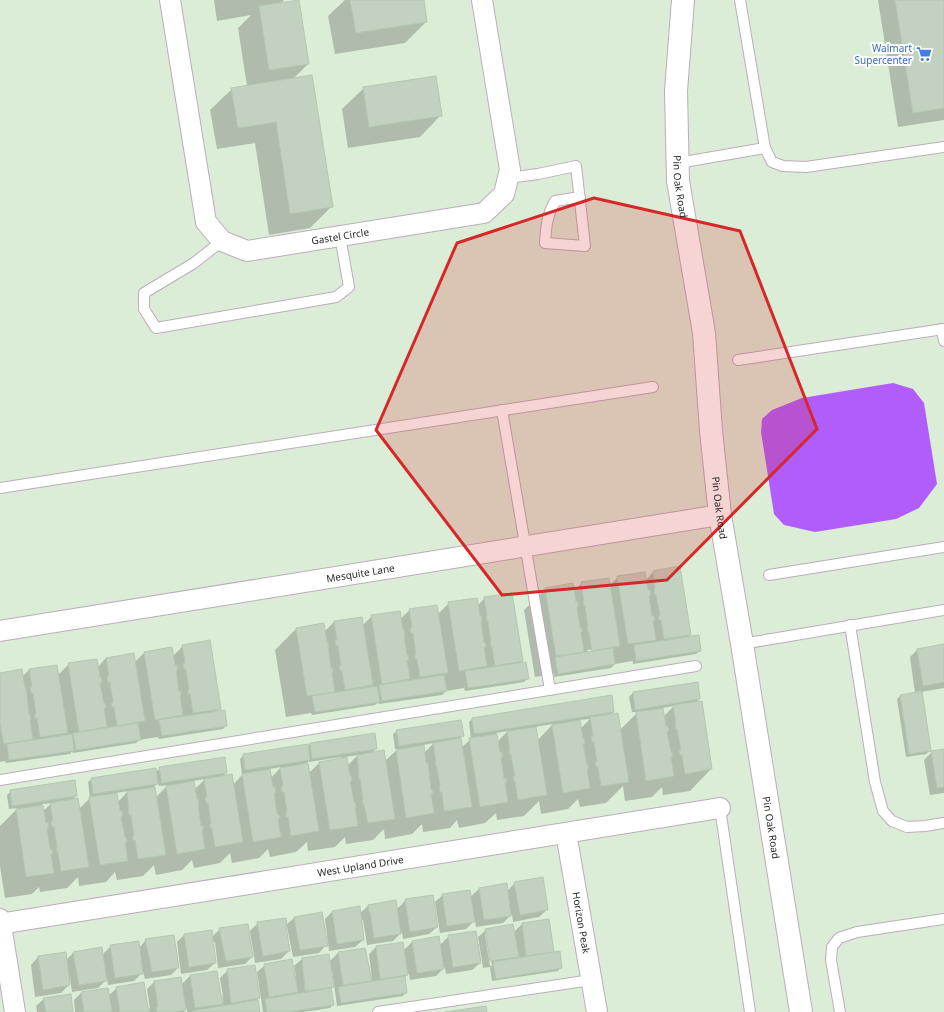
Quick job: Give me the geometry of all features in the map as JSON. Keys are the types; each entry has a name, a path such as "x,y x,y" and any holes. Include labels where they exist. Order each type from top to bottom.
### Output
{"street":[{"name":"Gastel Circle","path":"170,0 206,222 222,241 247,251 484,212 504,194 510,170 482,0"},
{"name":"Pin Oak Road","path":"683,0 676,91 678,181 704,333 711,431 720,516 801,1012"},
{"name":"Mesquite Lane","path":"0,631 720,516"},
{"name":"West Upland Drive","path":"0,922 720,808"},
{"name":"Horizon Peak","path":"566,833 597,1012"},
{"path":"0,922 15,1012"}],"lane":[{"path":"740,0 765,148 772,162 783,166 806,167 944,147"},
{"path":"678,163 765,148"},
{"path":"508,178 538,174 576,166 580,197 585,246 545,243 549,211 555,201 580,197"},
{"path":"222,241 194,263 144,293 144,309 156,328 336,297 350,287 340,236"},
{"path":"738,360 943,329 944,341"},
{"path":"0,488 652,387"},
{"path":"502,410 550,690"},
{"path":"769,575 944,547"},
{"path":"742,644 944,610"},
{"path":"850,625 875,782 884,811 892,821 907,827 944,823"},
{"path":"0,780 696,666"},
{"path":"720,808 750,1012"},
{"path":"840,1012 831,960 832,947 839,938 858,932 944,919"},
{"path":"378,1012 591,980"}],"highlighted area":[{"path":"594,198 740,231 817,429 667,580 502,595 376,430 457,243"}],"shaded area":[{"path":"893,383 913,389 924,403 937,484 919,508 896,519 815,532 784,525 774,514 761,432 762,419 772,410 802,398"}],"building":[{"path":"299,0 309,64 269,70 259,6"},
{"path":"350,0 424,0 427,22 356,33"},
{"name":"Walmart Supercenter","path":"895,0 944,0 944,108 913,113"},
{"path":"312,75 333,207 290,214 276,122 238,128 231,88"},
{"path":"436,76 442,116 369,127 363,87"},
{"path":"680,566 691,635 664,639 661,620 659,620 658,616 660,615 654,589 653,571"},
{"path":"645,572 648,590 650,590 651,595 649,596 652,616 654,616 655,621 653,621 656,640 628,644 617,576"},
{"path":"609,578 620,646 592,651 581,582"},
{"path":"573,583 576,602 578,601 577,607 580,628 582,628 581,632 584,652 556,656 545,588"},
{"path":"512,593 523,661 495,666 484,597"},
{"path":"477,598 482,622 484,643 485,642 486,647 484,647 487,666 459,671 448,602"},
{"path":"437,605 448,673 420,677 417,659 415,659 416,654 413,633 411,633 410,628 412,627 409,609"},
{"path":"400,611 409,660 407,660 410,679 382,684 371,615"},
{"path":"362,617 373,685 345,690 342,671 340,671 339,666 341,666 338,645 336,646 335,640 337,640 334,621"},
{"path":"324,623 329,647 331,668 333,668 332,673 335,692 307,696 296,628"},
{"path":"699,635 701,651 636,661 634,645"},
{"path":"210,640 221,709 193,713 190,694 188,695 189,689 186,669 184,669 183,663 185,663 182,645"},
{"path":"944,644 944,682 923,686 917,649"},
{"path":"172,647 175,665 177,665 176,671 179,692 181,691 180,696 183,715 155,720 144,652"},
{"path":"613,648 615,664 558,674 555,657"},
{"path":"134,653 145,721 117,726 114,707 112,707 111,703 113,702 110,682 108,682 107,676 109,676 106,658"},
{"path":"97,659 102,682 100,683 106,708 104,708 107,727 79,732 68,663"},
{"path":"526,662 529,679 468,688 465,671"},
{"path":"57,665 68,733 40,737 37,718 35,719 36,713 33,693 31,693 30,687 32,687 29,669"},
{"path":"22,669 33,739 4,744 0,724 0,673"},
{"path":"444,675 447,691 382,701 379,685"},
{"path":"698,682 700,699 635,710 633,692"},
{"path":"377,686 380,702 315,712 312,696"},
{"path":"922,691 931,751 909,754 900,695"},
{"path":"612,695 614,712 474,734 472,718"},
{"path":"702,701 712,769 685,774 682,755 680,755 679,750 681,750 677,729 676,730 673,705"},
{"path":"663,708 666,726 668,726 669,731 667,732 673,757 671,757 674,776 646,781 636,712"},
{"path":"225,710 227,726 162,736 159,720"},
{"path":"618,713 629,782 601,786 598,767 596,767 595,762 597,762 594,742 592,742 591,736 593,736 590,717"},
{"path":"461,720 464,736 399,746 396,730"},
{"path":"580,720 585,744 583,744 589,769 587,769 590,788 563,793 552,725"},
{"path":"138,723 141,740 76,750 73,733"},
{"path":"536,727 547,795 518,800 507,731"},
{"path":"375,733 377,749 312,759 310,743"},
{"path":"72,734 74,751 9,760 7,744"},
{"path":"497,734 500,752 502,752 501,758 504,779 506,778 507,783 505,783 508,802 480,807 469,738"},
{"path":"461,738 472,807 444,811 442,792 440,792 439,788 433,743"},
{"path":"308,744 310,760 245,770 243,754"},
{"path":"424,745 426,763 428,763 431,790 432,789 433,794 431,794 434,813 406,818 396,750"},
{"path":"944,749 944,787 937,788 931,751"},
{"path":"384,750 395,819 368,823 362,800 357,755"},
{"path":"225,757 227,773 162,783 159,767"},
{"path":"347,757 358,826 330,830 319,762"},
{"path":"308,763 319,831 291,836 288,817 286,817 287,812 284,792 282,792 281,786 283,786 280,768"},
{"path":"156,768 158,784 93,794 91,778"},
{"path":"270,769 273,787 275,787 276,793 274,793 277,814 279,814 280,818 278,818 281,837 253,842 242,774"},
{"path":"232,774 243,842 215,847 212,828 210,828 211,823 208,803 206,803 205,797 207,797 204,779"},
{"path":"75,780 77,796 12,806 10,790"},
{"path":"194,781 199,805 201,826 203,825 202,830 205,849 177,854 166,786"},
{"path":"155,787 166,855 138,859 135,840 133,841 134,836 131,815 129,815 127,791"},
{"path":"117,793 120,811 122,811 123,816 121,817 127,842 125,842 128,861 100,865 89,797"},
{"path":"78,798 89,867 61,871 56,848 54,827 52,827 51,821 53,821 50,803"},
{"path":"43,805 46,823 48,822 49,828 47,828 50,849 52,849 53,854 51,854 54,873 26,877 16,809"},
{"path":"543,877 548,910 520,915 514,882"},
{"path":"507,883 511,916 484,920 479,888"},
{"path":"470,890 475,922 447,926 442,894"},
{"path":"433,895 438,927 410,932 405,899"},
{"path":"396,900 401,934 374,938 368,905"},
{"path":"360,906 364,940 337,944 332,911"},
{"path":"322,912 328,946 300,950 294,917"},
{"path":"286,918 290,951 263,956 257,922"},
{"path":"549,919 554,952 526,956 522,923"},
{"path":"248,924 253,957 226,961 219,928"},
{"path":"513,924 519,957 490,961 485,929"},
{"path":"212,930 216,963 189,967 184,934"},
{"path":"476,931 481,963 453,967 448,935"},
{"path":"174,935 179,968 152,972 145,939"},
{"path":"439,936 444,969 417,973 412,941"},
{"path":"139,941 143,974 115,978 110,945"},
{"path":"403,942 408,975 380,979 376,946"},
{"path":"102,947 107,981 79,985 73,952"},
{"path":"365,948 372,981 343,985 338,952"},
{"path":"560,951 562,968 496,979 493,962"},
{"path":"66,952 70,985 43,990 38,956"},
{"path":"329,954 334,987 305,991 302,958"},
{"path":"292,959 298,992 269,997 264,964"},
{"path":"255,965 260,998 231,1003 227,969"},
{"path":"217,971 221,996 223,996 223,1004 195,1008 190,975"},
{"path":"405,976 407,993 341,1003 338,987"},
{"path":"181,977 186,1010 157,1012 156,1007 158,1007 154,981"},
{"path":"144,982 150,1012 120,1012 116,987"},
{"path":"108,988 112,1012 84,1012 81,992"},
{"path":"331,988 334,1005 287,1012 267,1012 265,999"},
{"path":"71,994 73,1012 46,1012 43,998"},
{"path":"258,1000 260,1012 191,1011"},
{"path":"486,1006 487,1012 445,1012"}],"place":[{"name":"Walmart Supercenter","path":"924,54"}]}
